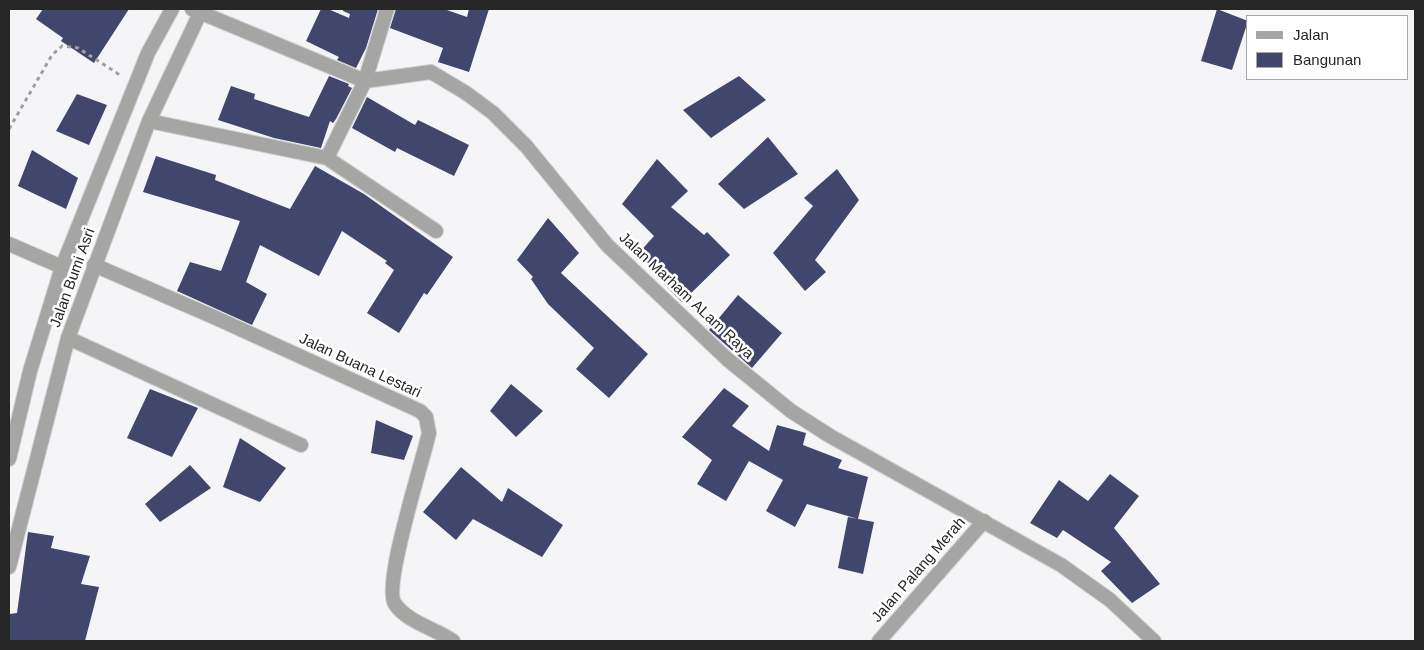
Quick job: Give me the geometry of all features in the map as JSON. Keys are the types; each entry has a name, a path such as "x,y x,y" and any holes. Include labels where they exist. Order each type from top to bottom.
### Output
{"street":[{"name":"Jalan Bumi Asri","path":"9,459 30,371 62,267 148,53 172,9"},
{"path":"327,158 364,81 387,9"},
{"name":"Jalan Bumi Asri","path":"9,567 68,338 149,121 198,10"},
{"path":"198,10 364,81"},
{"name":"Jalan Marham ALam Raya","path":"364,81 431,72 466,93 493,113 526,146 607,245 727,359 791,412 830,436 1062,564 1110,600 1154,641"},
{"path":"149,121 327,158 436,231"},
{"path":"9,244 62,267"},
{"name":"Jalan Buana Lestari","path":"94,265 348,378 420,411 426,417 429,433 402,535 392,582 392,596 395,604 402,611 453,641"},
{"path":"68,338 301,444"},
{"name":"Jalan Palang Merah","path":"879,641 984,521"}],"path":[{"path":"9,129 52,55 62,46 78,48 135,84"}],"building":[{"path":"43,9 129,9 94,63 61,41 63,38 36,19"},
{"path":"321,9 328,9 349,18 350,14 343,11 343,9 378,9 366,48 356,68 337,60 339,57 306,41"},
{"path":"396,9 444,9 467,17 469,9 489,9 469,72 438,62 443,48 390,28"},
{"path":"1217,9 1246,20 1246,27 1232,70 1201,61"},
{"path":"329,76 349,84 348,86 352,88 336,119 333,123 330,121 321,148 274,138 218,120 231,86 255,94 254,99 309,117"},
{"path":"739,76 766,100 711,138 683,110"},
{"path":"77,94 107,105 89,145 56,131"},
{"path":"367,97 415,125 418,120 469,145 454,176 397,148 395,152 352,128"},
{"path":"768,137 798,174 744,209 718,184"},
{"path":"32,150 78,178 66,209 18,186"},
{"path":"156,156 216,175 215,180 290,209 315,166 364,194 453,257 427,295 424,293 399,333 367,313 394,270 385,263 387,261 342,231 319,276 260,245 246,282 267,294 252,325 177,291 190,262 221,271 240,221 143,192"},
{"path":"657,159 688,191 671,207 704,235 707,232 730,255 682,302 664,284 667,280 638,254 654,236 622,204"},
{"path":"837,169 859,200 815,260 826,272 805,291 773,253 813,206 804,198"},
{"path":"548,218 579,253 561,273 648,354 609,398 576,369 594,348 548,304 531,279 533,277 517,260"},
{"path":"738,295 782,333 752,368 709,330"},
{"path":"511,384 543,411 516,437 490,411"},
{"path":"724,388 749,406 732,426 769,451 777,425 806,433 803,445 842,460 838,468 868,477 858,519 807,504 795,527 766,511 783,480 749,461 726,501 697,484 712,460 682,437"},
{"path":"150,389 198,408 172,457 127,438"},
{"path":"376,420 413,436 404,460 371,453"},
{"path":"240,438 286,468 260,502 223,487"},
{"path":"190,465 211,488 160,522 145,504"},
{"path":"461,467 502,502 508,488 563,525 542,557 473,519 456,540 423,512"},
{"path":"1110,474 1139,496 1114,528 1160,584 1132,603 1101,571 1111,562 1063,530 1057,538 1030,523 1059,480 1088,501"},
{"path":"848,517 874,522 863,574 838,568"},
{"path":"28,532 54,536 51,548 90,556 81,584 99,587 85,641 9,641 9,614 17,613"}]}
